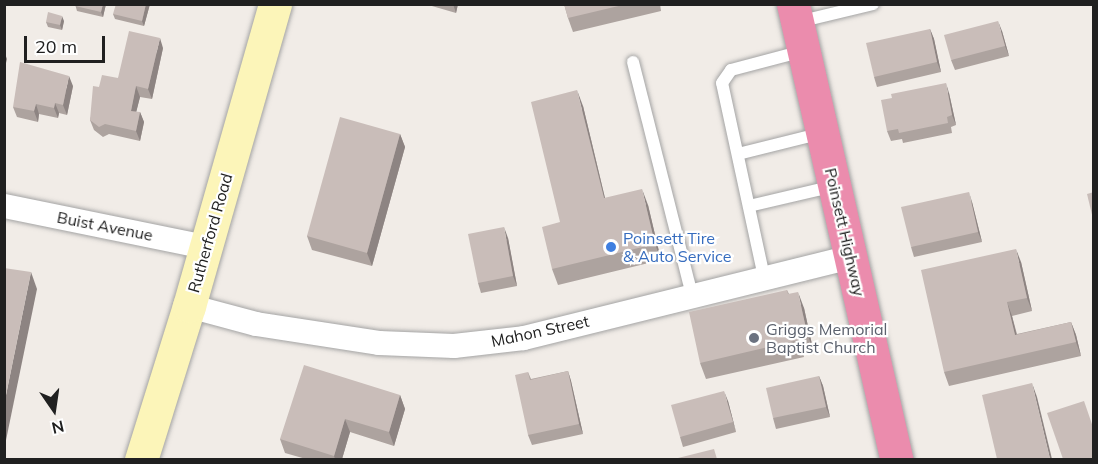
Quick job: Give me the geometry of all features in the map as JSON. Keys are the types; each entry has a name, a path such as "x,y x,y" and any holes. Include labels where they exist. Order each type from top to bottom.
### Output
{"highway":[{"name":"Poinsett Highway","path":"798,26 897,459"}],"street":[{"name":"Rutherford Road","path":"141,459 189,306 275,4"},
{"name":"Buist Avenue","path":"4,206 206,247"},
{"name":"Mahon Street","path":"189,306 256,324 379,344 454,346 524,338 692,294 851,257"}],"lane":[{"path":"764,277 722,83 724,75 798,26 873,4"},
{"path":"633,62 692,294"},
{"path":"738,154 823,133"},
{"path":"749,206 835,186"}],"building":[{"path":"75,4 103,4 101,12 75,6"},
{"path":"116,4 146,4 142,21 113,14"},
{"path":"564,4 627,4 568,18"},
{"path":"48,12 62,16 60,25 46,22"},
{"path":"998,21 1005,46 951,60 944,35"},
{"path":"930,29 937,62 874,77 866,43"},
{"path":"129,31 160,38 148,89 136,86 131,111 140,112 136,131 105,124 99,127 90,120 93,86 99,87 102,75 118,78"},
{"path":"20,62 69,76 63,105 55,103 54,108 36,104 34,111 13,107"},
{"path":"946,83 952,115 947,117 948,123 899,133 898,129 887,131 881,100 892,98 891,94"},
{"path":"577,90 604,198 642,189 655,244 552,269 542,227 560,222 531,102"},
{"path":"340,117 400,134 367,253 307,236"},
{"path":"969,192 978,232 911,247 901,207"},
{"path":"1094,192 1094,223 1087,194"},
{"path":"504,227 513,276 478,283 468,234"},
{"path":"1016,249 1027,298 1007,302 1015,335 1071,322 1076,342 944,372 921,270"},
{"path":"4,268 31,272 4,405"},
{"name":"Griggs Memorial Baptist Church","path":"787,290 788,294 798,292 807,333 797,335 798,340 700,363 689,312"},
{"path":"304,365 400,395 389,432 345,419 334,456 280,439"},
{"path":"568,371 579,424 528,435 515,375 528,372 530,380"},
{"path":"819,376 826,407 773,418 766,388"},
{"path":"1032,383 1050,459 997,459 982,395"},
{"path":"724,391 733,422 680,437 671,405"},
{"path":"1084,401 1094,430 1094,459 1063,459 1047,413"},
{"path":"714,449 717,459 678,458"}],"place":[{"name":"Poinsett Tire & Auto Service","path":"611,247"},
{"name":"Griggs Memorial Baptist Church","path":"754,338"}]}
